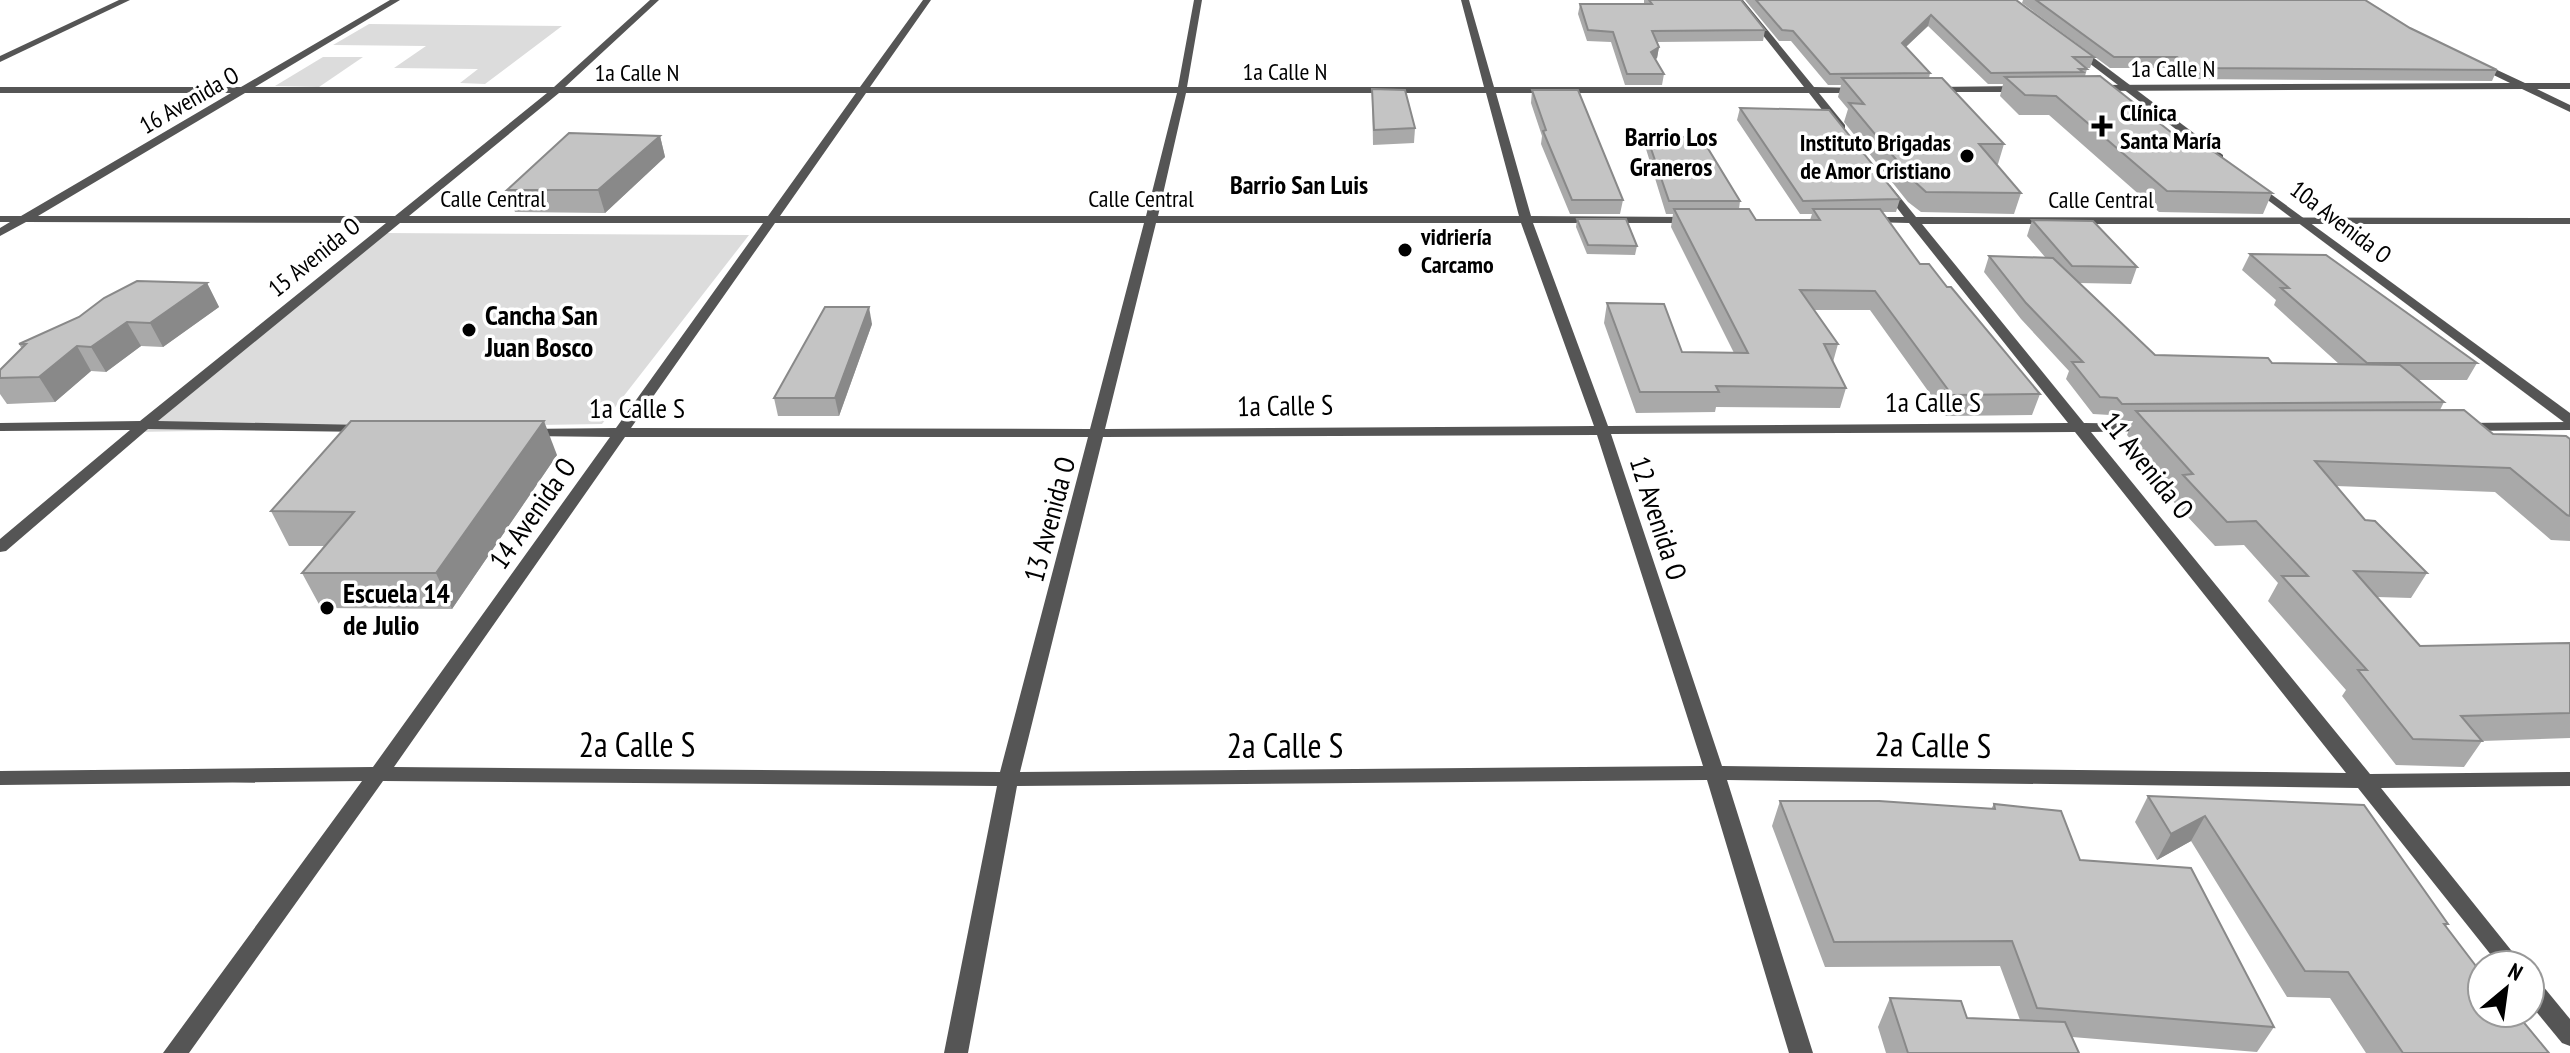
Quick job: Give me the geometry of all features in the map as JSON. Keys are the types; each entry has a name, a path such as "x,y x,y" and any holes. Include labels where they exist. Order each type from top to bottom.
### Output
{"street":[{"path":"0,59 126,0"},
{"name":"16 Avenida O","path":"0,233 396,0"},
{"name":"15 Avenida O","path":"0,547 393,220 554,92 655,0"},
{"name":"14 Avenida O","path":"175,1053 378,774 927,0"},
{"name":"13 Avenida O","path":"956,1053 1008,779 1151,220 1182,91 1198,0"},
{"name":"12 Avenida O","path":"1465,0 1526,220 1602,428 1715,773 1801,1053"},
{"path":"1739,0 1849,138"},
{"path":"2069,44 2227,163"},
{"path":"2466,57 2570,109"},
{"name":"1a Calle N","path":"2135,91 2570,86"},
{"name":"1a Calle N","path":"2082,88 2570,94"},
{"path":"1924,90 2034,89"},
{"name":"1a Calle N","path":"0,90 1876,90"},
{"name":"10a Avenida O","path":"2239,172 2570,420"},
{"name":"11 Avenida O","path":"1876,173 2499,949"},
{"name":"Calle Central","path":"0,219 1696,220"},
{"name":"Calle Central","path":"1850,220 2570,221"},
{"path":"0,427 144,425 382,429"},
{"path":"2443,427 2570,426"},
{"name":"1a Calle S","path":"509,432 1098,433 2174,427"},
{"name":"2a Calle S","path":"0,778 378,774 1008,779 1715,773 2363,781 2570,779"},
{"path":"2546,1007 2570,1036"}],"shaded area":[{"path":"369,24 562,26 485,84 460,83 478,69 394,68 426,46 333,45"},
{"path":"323,57 363,57 319,87 275,86"},
{"name":"Cancha San Juan Bosco","path":"382,233 749,235 602,424 134,432"}],"building":[{"path":"1649,0 1741,0 1765,30 1652,31 1659,47 1651,52 1664,74 1627,74 1613,32 1588,30 1580,4 1652,4"},
{"path":"1756,0 2016,0 2094,57 2073,57 2087,69 2079,69 2083,72 1991,73 1931,15 1902,43 1930,73 1830,74 1793,31 1782,30"},
{"path":"2036,0 2365,0 2410,28 2497,70 2194,68 2177,57 2114,57"},
{"path":"2100,76 2172,133 2186,132 2272,193 2167,191 2056,96 2025,95 2005,77"},
{"path":"1842,78 1942,78 2004,144 1979,144 2021,193 1926,192 1849,103 1864,104"},
{"path":"1372,89 1405,90 1415,128 1374,130"},
{"path":"1532,90 1578,90 1623,200 1572,200 1543,131 1546,130"},
{"path":"1740,108 1829,110 1900,199 1803,201"},
{"path":"569,133 660,136 598,190 507,190"},
{"path":"1647,137 1701,137 1740,201 1669,201"},
{"path":"1674,209 1749,209 1756,220 1820,220 1813,209 1880,209 1920,264 1929,264 1947,287 1951,287 2040,394 1952,395 1875,291 1800,290 1838,344 1824,344 1846,388 1716,386 1719,392 1640,392 1607,303 1664,304 1682,352 1748,353"},
{"path":"1577,219 1626,219 1637,246 1588,245"},
{"path":"2032,220 2093,221 2137,267 2072,266"},
{"path":"2250,254 2326,255 2477,363 2367,363 2281,288 2289,288"},
{"path":"1989,256 2053,258 2155,355 2268,358 2272,363 2400,365 2444,402 2122,404 2117,398 2100,397 2072,362 2083,362 2026,303"},
{"path":"137,281 207,283 150,323 127,322 91,347 77,346 39,377 0,378 0,370 26,344 19,344 79,317 104,298"},
{"path":"825,307 869,307 835,398 774,398"},
{"path":"2464,410 2493,434 2566,436 2570,439 2570,516 2510,468 2315,461 2365,520 2375,521 2427,573 2354,571 2420,646 2570,643 2570,713 2461,716 2482,741 2413,739 2358,670 2367,670 2282,576 2308,576 2256,521 2227,522 2183,475 2193,474 2136,411"},
{"path":"351,421 544,421 436,573 302,573 354,512 271,511"},
{"path":"2148,796 2364,805 2466,953 2466,1029 2529,1029 2549,1053 2403,1053 2348,972 2305,971 2205,816 2171,834"},
{"path":"1780,801 1879,801 1995,809 1994,804 2061,811 2080,860 2191,868 2274,1027 2037,1008 2012,941 1834,942"},
{"path":"1890,998 1961,1001 1967,1018 2065,1022 2079,1053 1908,1053"}],"place":[{"name":"Clínica Santa María","path":"2102,126"},
{"name":"Instituto Brigadas de Amor Cristiano","path":"1967,156"},
{"name":"vidriería Carcamo","path":"1405,250"},
{"name":"Cancha San Juan Bosco","path":"469,330"},
{"name":"Escuela 14 de Julio","path":"327,608"}],"district":[{"name":"Barrio Los Graneros","path":"1671,151"},
{"name":"Barrio San Luis","path":"1299,184"}]}
